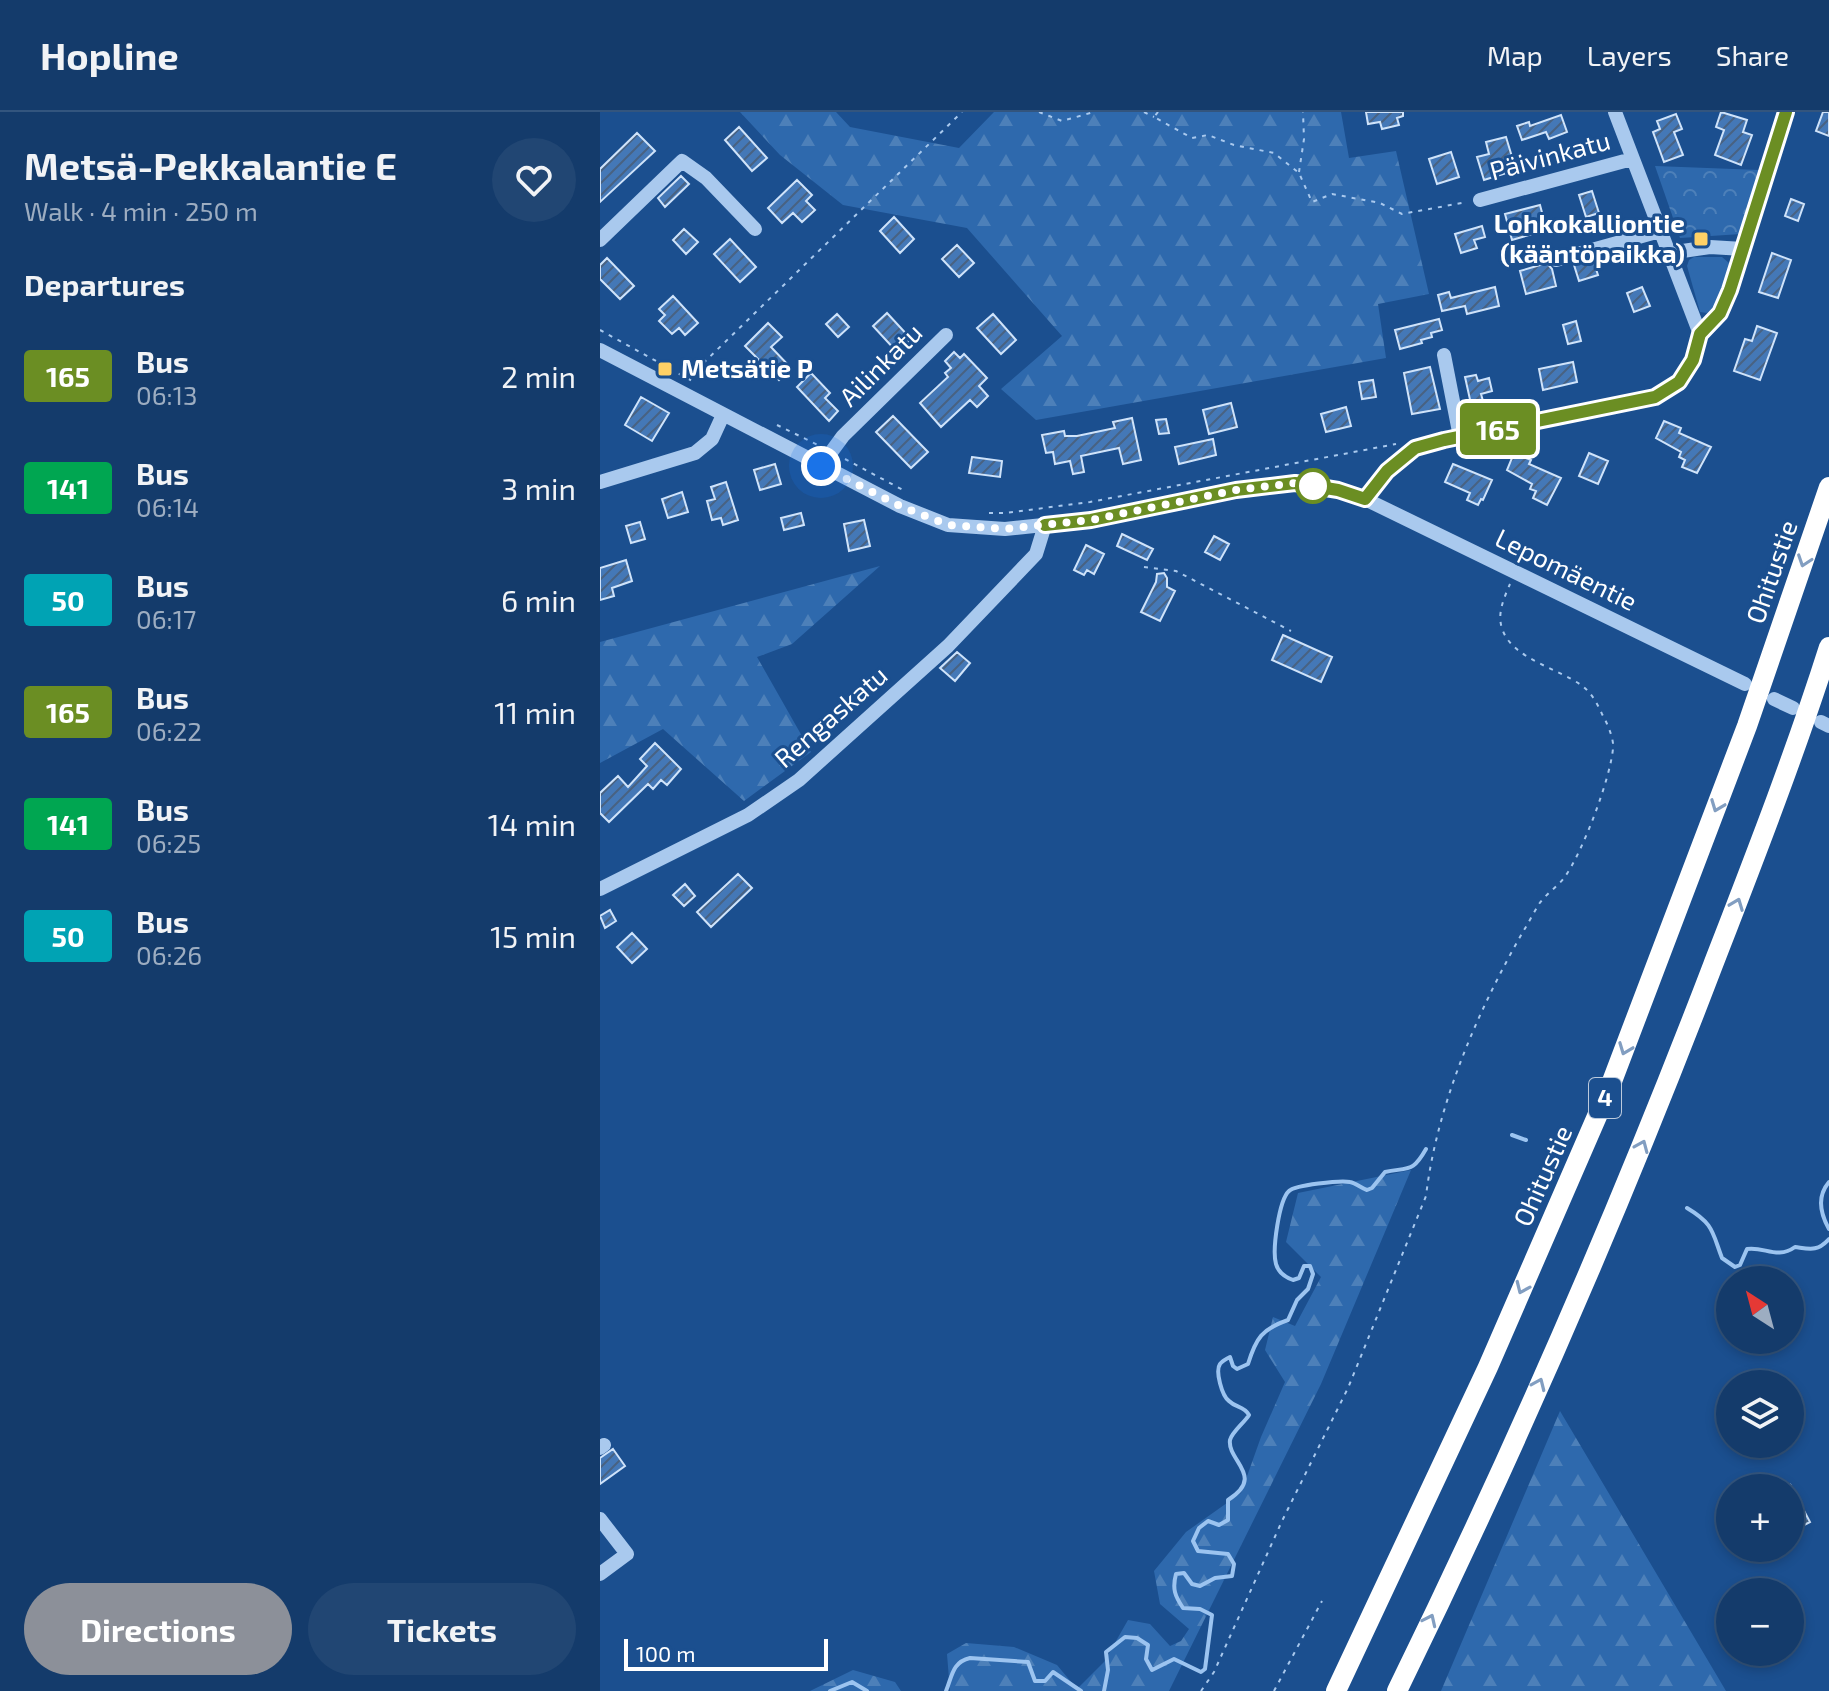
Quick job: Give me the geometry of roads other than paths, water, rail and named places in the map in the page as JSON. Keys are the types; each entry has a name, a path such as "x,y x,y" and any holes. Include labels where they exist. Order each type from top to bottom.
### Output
{"highway":[{"name":"Ohitustie","path":"1336,1691 1481,1381 1611,1084 1747,726 1829,487"},
{"name":"4","path":"1397,1691 1535,1394 1654,1120 1797,746 1829,647"}],"street":[{"path":"1615,112 1700,334"},
{"path":"1365,499 1387,471 1415,448 1655,397 1679,382 1693,360 1700,334 1720,313 1786,112"},
{"name":"Päivinkatu","path":"1480,200 1632,159"},
{"path":"600,240 682,161 706,178 755,229"},
{"path":"1556,260 1660,231"},
{"path":"1669,253 1710,247 1743,249"},
{"name":"Ailinkatu","path":"821,466 843,436 946,335"},
{"name":"Lepomäentie","path":"600,350 900,506 948,525 1005,529 1091,520 1236,490 1295,483 1338,490 1365,499 1745,684"},
{"path":"1444,355 1460,437"},
{"path":"600,482 695,453 712,439 723,415"},
{"name":"Rengaskatu","path":"600,889 748,815 799,780 948,646 1036,554 1045,525"},
{"path":"1774,699 1793,708"},
{"path":"600,1519 627,1554 600,1574"}],"waterway":[{"path":"1512,1135 1526,1140"},
{"path":"1104,1691 1108,1670 1106,1652 1125,1637 1137,1638 1148,1645 1146,1659 1152,1670 1174,1659 1201,1672 1205,1669 1212,1615 1200,1609 1183,1608 1174,1584 1176,1574 1184,1573 1192,1584 1200,1586 1215,1578 1232,1576 1234,1564 1228,1554 1198,1551 1193,1541 1199,1528 1208,1521 1219,1525 1228,1520 1228,1500 1244,1483 1245,1476 1230,1440 1249,1415 1226,1398 1219,1377 1220,1364 1230,1357 1237,1369 1248,1364 1261,1336 1288,1320 1297,1300 1308,1289 1313,1274 1310,1266 1304,1266 1299,1278 1293,1280 1277,1267 1276,1237 1285,1196 1293,1189 1328,1182 1350,1182 1367,1190 1385,1172 1414,1165 1426,1149"},
{"path":"1829,1182 1821,1205 1829,1229"},
{"path":"1687,1208 1707,1224 1722,1258 1735,1267 1740,1265 1747,1249 1776,1253 1795,1247 1813,1249 1829,1239"},
{"path":"946,1691 956,1667 970,1658 1028,1662 1035,1681 1045,1681 1053,1672 1081,1691"},
{"path":"830,1691 852,1682 867,1691"}],"place":[{"name":"Lohkokalliontie (kääntöpaikka)","path":"1701,239"},
{"name":"Metsätie P","path":"665,369"}]}
